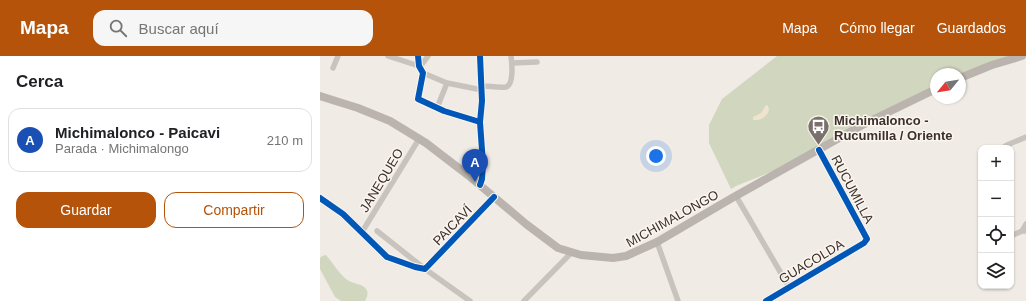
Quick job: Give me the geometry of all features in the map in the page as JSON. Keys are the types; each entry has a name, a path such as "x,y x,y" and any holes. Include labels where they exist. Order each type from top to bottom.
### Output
{"main road":[{"path":"966,76 992,65 1022,56"},
{"name":"MICHIMALONGO","path":"320,96 358,108 390,121 419,139 480,185 526,224 558,248 571,253 594,257 621,258 657,242 866,123 930,92"}],"street":[{"path":"333,68 338,56"},
{"path":"388,56 419,66"},
{"path":"418,56 419,66 424,73 447,83 482,88 506,87 510,85 512,63 511,56"},
{"path":"419,66 428,56"},
{"path":"480,56 482,88 480,122 483,164 480,185"},
{"path":"512,63 537,62"},
{"path":"424,73 418,99 437,108 480,122"},
{"path":"437,108 447,83"},
{"path":"1007,145 1026,137"},
{"name":"JANEQUEO","path":"362,232 419,139"},
{"name":"RUCUMILLA","path":"819,150 867,239"},
{"path":"736,196 789,287"},
{"name":"PAICAVÍ","path":"425,268 494,197"},
{"path":"320,198 343,214 387,256 415,267 425,268"},
{"path":"1014,235 1024,231 1026,224"},
{"path":"377,231 470,301"},
{"name":"GUACOLDA","path":"766,301 864,243 867,239"},
{"path":"657,242 678,301"},
{"path":"524,301 571,253"}],"green space":[{"path":"777,56 1023,56 966,72 966,68 930,68 930,92 798,161 731,189 709,143 709,125 722,99"},
{"path":"326,255 346,279 364,287 367,290 368,294 365,301 341,301 335,297 320,269 320,258"}],"sand":[{"path":"766,105 768,106 769,110 767,115 761,119 753,120 753,117 761,113"}],"cycle path":[{"path":"418,56 419,66 423,73 418,99 444,111 480,122"},
{"path":"480,56 482,101 480,122 483,164 480,185"},
{"path":"766,301 864,243 867,239 819,150"},
{"path":"320,198 343,214 387,257 425,269 494,197"}],"place":[{"name":"Michimalonco - Rucumilla / Oriente","path":"819,146"},
{"name":"Michimalonco - Paicavi","path":"475,182"}]}
